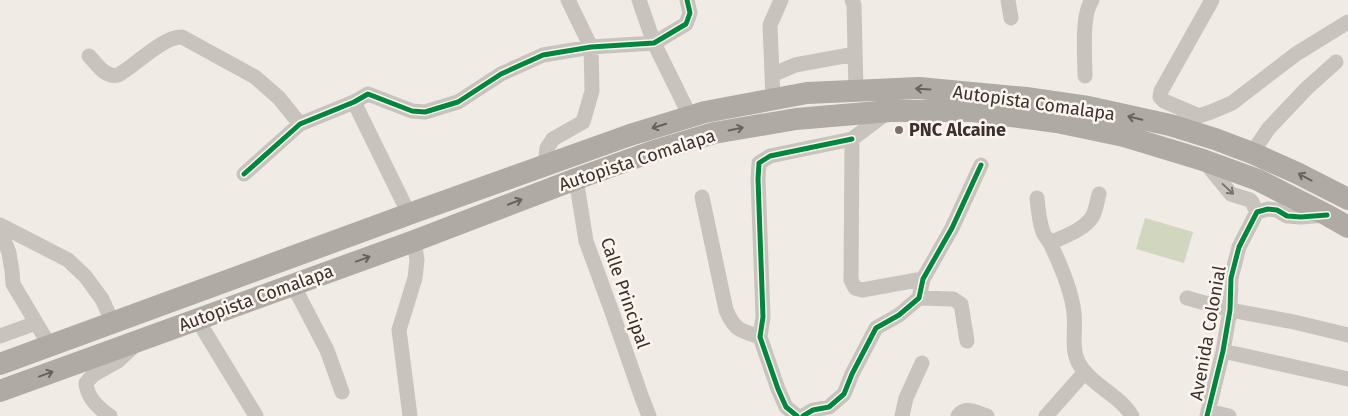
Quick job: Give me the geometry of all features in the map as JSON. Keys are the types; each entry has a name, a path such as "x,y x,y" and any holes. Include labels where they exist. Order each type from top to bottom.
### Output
{"highway":[{"name":"Autopista Comalapa","path":"0,364 630,135 705,112 807,93 919,88 1007,96 1088,107 1170,126 1215,139 1297,173 1348,200"},
{"name":"Autopista Comalapa","path":"0,391 414,241 651,152 714,133 796,119 890,111 973,112 1057,122 1124,136 1203,160 1258,180 1348,227"}],"street":[{"path":"545,165 547,148 553,139 582,122 592,91 591,47 568,0"},
{"path":"639,0 654,43 690,116"},
{"path":"244,174 300,124 354,102 368,94 412,111 425,112 458,102 501,74 544,55 591,47 654,43 686,24 690,13 687,0"},
{"path":"773,99 770,26 781,0"},
{"path":"852,0 854,5 856,91"},
{"path":"1008,0 1011,18"},
{"path":"1085,76 1085,28 1088,5 1092,0"},
{"path":"1198,116 1164,102 1160,97 1161,91 1212,0"},
{"path":"1170,126 1232,103 1296,54 1348,22"},
{"path":"89,56 107,74 112,76 118,75 149,52 173,38 182,37 255,77 279,98 300,124"},
{"path":"772,75 795,65 855,54"},
{"path":"1252,154 1269,128 1307,88 1336,62"},
{"path":"354,102 409,214"},
{"path":"797,416 786,407 760,337 763,317 759,163 770,156 852,139 890,111"},
{"path":"852,139 851,280 855,288 862,290 923,278"},
{"path":"1203,160 1225,188 1235,196 1250,200 1256,212 1268,209 1277,210 1287,216 1327,215"},
{"path":"804,416 813,410 829,407 844,394 852,374 876,328 899,315 919,298 923,278 952,228 982,165"},
{"name":"Calle Principal","path":"576,179 586,241 650,416"},
{"path":"1050,243 1072,233 1092,217 1099,194"},
{"path":"702,197 726,310 732,323 739,330 760,337"},
{"path":"1037,198 1043,234 1050,243 1068,288 1074,312 1074,344 1077,360 1085,372 1128,410 1132,416"},
{"name":"Avenida Colonial","path":"1208,414 1223,351 1230,310 1231,278 1239,247 1256,212"},
{"path":"0,227 68,260 85,276 102,299 113,323"},
{"path":"0,227 9,252 13,284 49,346"},
{"path":"410,416 398,330 415,278 417,260 414,241"},
{"path":"293,285 327,350 342,392"},
{"path":"919,298 953,299 961,304 967,341"},
{"path":"1187,298 1230,310 1294,322 1348,335"},
{"path":"197,319 256,416"},
{"path":"0,336 36,322"},
{"path":"110,416 90,398 86,390 86,383 93,375 118,361 140,340"},
{"path":"1223,351 1348,379"},
{"path":"902,416 906,398 922,363"},
{"path":"1046,416 1085,372"},
{"path":"958,416 961,412 968,410 987,416"},
{"path":"1208,414 1230,416"}],"green space":[{"path":"1145,218 1193,232 1184,263 1136,249"}],"cycle path":[{"path":"244,174 300,124 354,102 368,94 412,111 425,112 458,102 501,74 543,55 591,47 654,43 686,24 690,13 687,0"},
{"path":"797,416 786,407 760,337 763,317 759,163 770,156 852,139"},
{"path":"803,416 813,410 829,407 844,394 852,374 876,328 899,315 919,298 923,279 952,228 981,165"},
{"path":"1207,416 1223,351 1230,310 1231,278 1239,247 1257,212 1268,209 1277,210 1287,216 1327,215"}],"place":[{"name":"PNC Alcaine","path":"899,130"}]}
